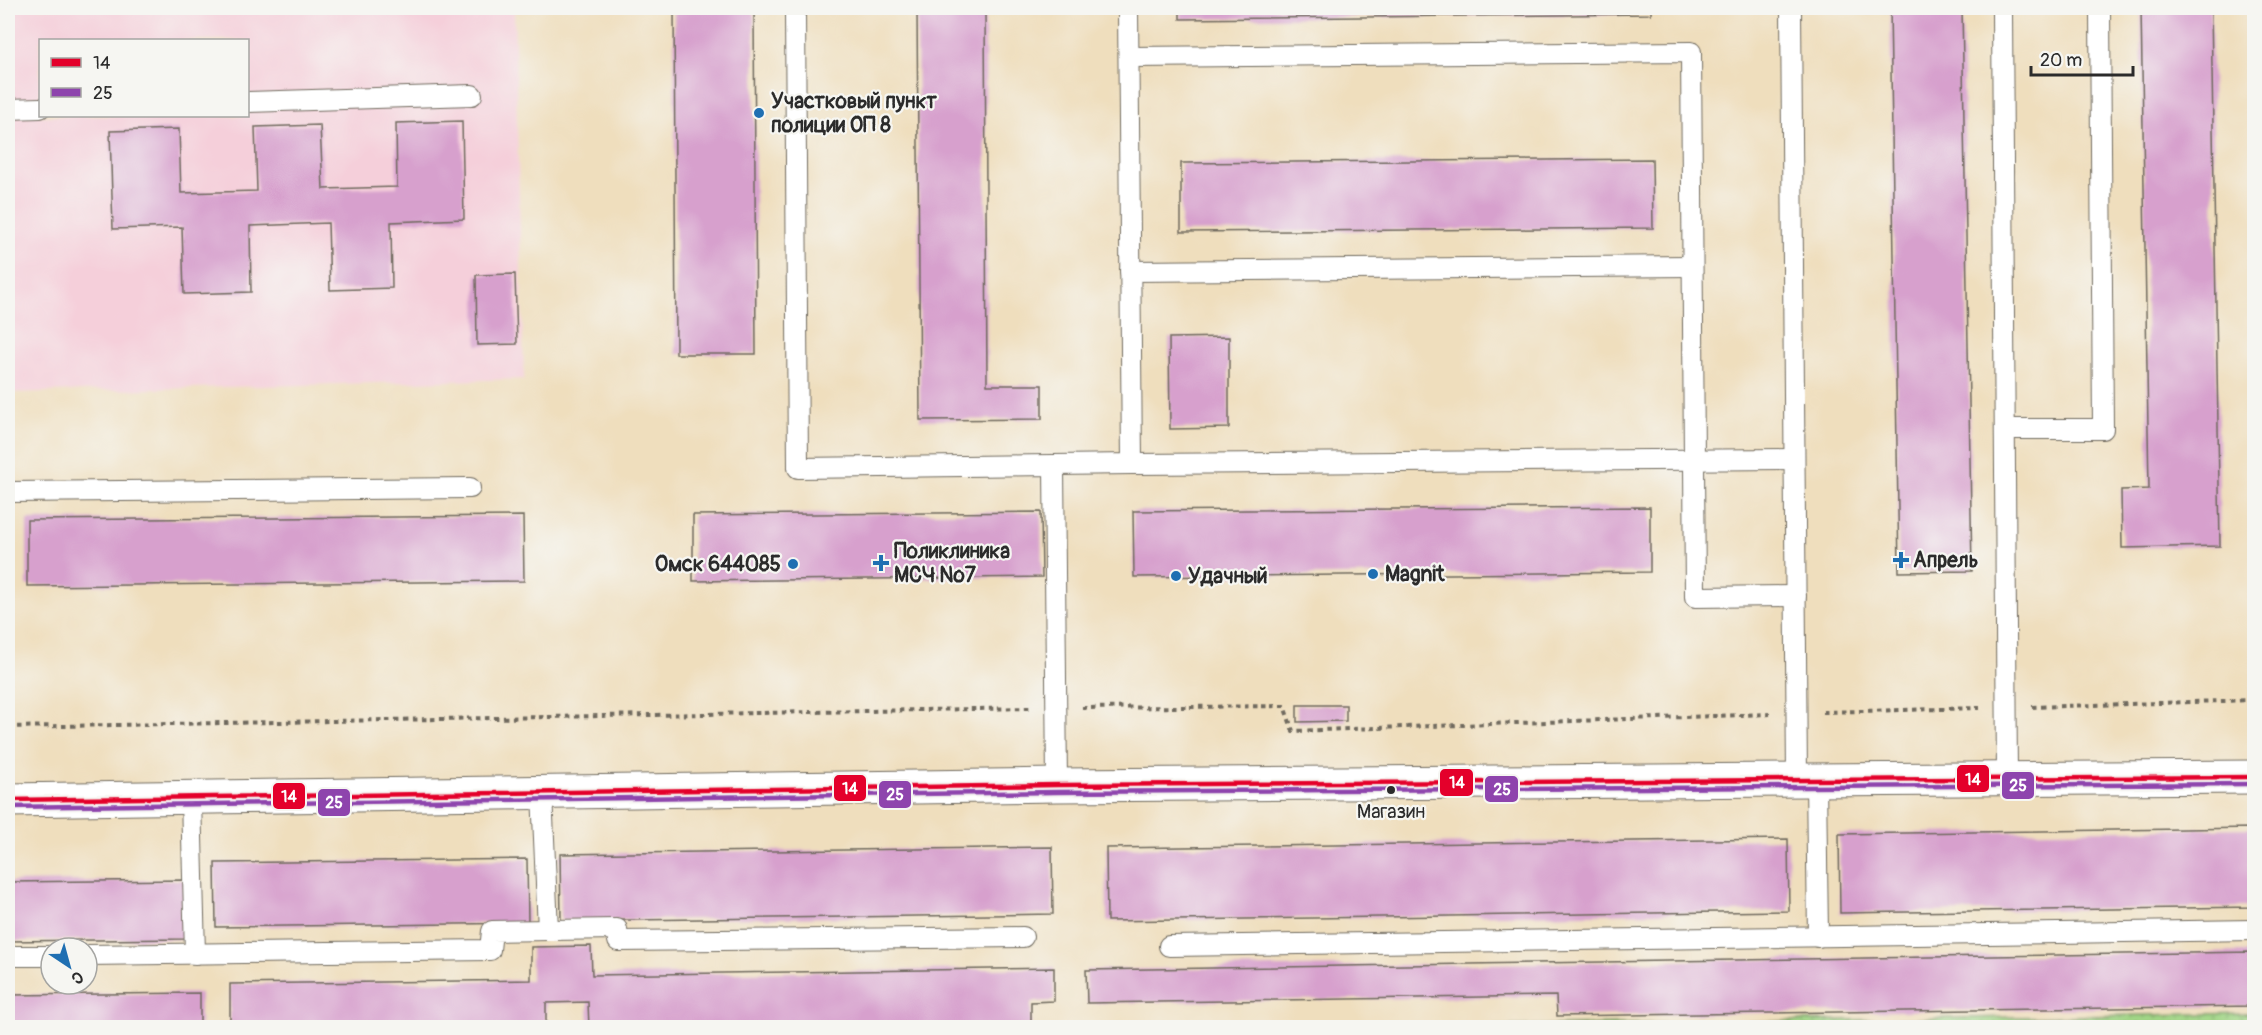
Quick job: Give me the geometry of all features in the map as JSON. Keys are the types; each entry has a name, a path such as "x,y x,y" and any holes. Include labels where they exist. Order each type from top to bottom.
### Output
{"street":[{"path":"8,800 1057,785 2254,777"}],"lane":[{"path":"795,8 798,468 1794,459"},
{"path":"1128,8 1131,465"},
{"path":"1791,8 1798,713 1806,780 1818,937"},
{"path":"2002,8 2007,779"},
{"path":"2005,429 2103,429 2100,8"},
{"path":"1129,57 1691,52 1695,597 1796,596"},
{"path":"249,102 472,95"},
{"path":"8,109 39,108"},
{"path":"1130,271 1692,266"},
{"path":"1054,465 1057,785"},
{"path":"8,492 470,488"},
{"path":"542,793 548,930"},
{"path":"191,798 195,954"},
{"path":"99,955 490,950 492,931 617,929 618,941 1023,937"},
{"path":"1169,946 2254,930"},
{"path":"8,956 39,956"}],"path":[{"path":"8,727 1284,706 1293,731 2254,700"}],"shaded area":[{"path":"8,8 514,8 524,379 8,393"}],"green space":[{"path":"2254,1013 2254,1028 1451,1027"}],"building":[{"path":"674,8 754,8 756,354 676,354"},
{"path":"917,8 985,8 987,385 1042,385 1042,419 920,420"},
{"path":"1180,8 1651,8 1651,14 1180,19"},
{"path":"1890,8 1962,8 1972,571 1899,572"},
{"path":"2141,8 2211,8 2220,546 2122,548 2121,490 2149,489"},
{"path":"462,121 464,219 391,222 392,288 330,290 328,223 250,226 251,292 184,294 182,227 113,229 110,131 179,129 181,193 257,191 255,127 320,125 323,189 397,187 396,123"},
{"path":"1652,159 1653,228 1181,232 1181,163"},
{"path":"8,226 12,226 13,252 8,252"},
{"path":"515,274 517,344 477,345 476,275"},
{"path":"1229,337 1229,428 1170,429 1169,338"},
{"path":"1650,507 1650,572 1134,577 1133,511"},
{"path":"1041,512 1042,577 693,581 693,515"},
{"path":"523,516 524,581 27,586 27,520"},
{"path":"1297,705 1346,705 1346,721 1297,722"},
{"path":"2254,828 2254,907 1840,913 1839,834"},
{"path":"1788,839 1789,911 1107,921 1106,848"},
{"path":"1052,847 1053,914 561,921 560,854"},
{"path":"527,859 528,923 216,927 215,863"},
{"path":"185,880 185,939 99,940 99,936 39,936 39,941 8,941 8,882"},
{"path":"591,946 592,975 1054,968 1054,1001 1031,1002 1031,1026 589,1028 588,1002 546,1003 546,1028 230,1028 230,984 531,980 531,947"},
{"path":"2254,952 2254,1006 1557,1016 1556,996 1087,1003 1086,970"},
{"path":"200,993 200,1028 8,1028 8,995 99,996 99,994"}],"transit line":[{"name":"14","path":"8,800 1057,785 2254,777"},
{"name":"25","path":"8,807 1057,792 2254,784"}],"place":[{"name":"Участковый пункт полиции ОП 8","path":"759,113"},
{"name":"Апрель","path":"1901,560"},
{"name":"Поликлиника МСЧ №7","path":"881,563"},
{"name":"Омск 644085","path":"793,564"},
{"name":"Magnit","path":"1373,574"},
{"name":"Удачный","path":"1176,576"},
{"name":"Магазин","path":"1391,790"}]}
